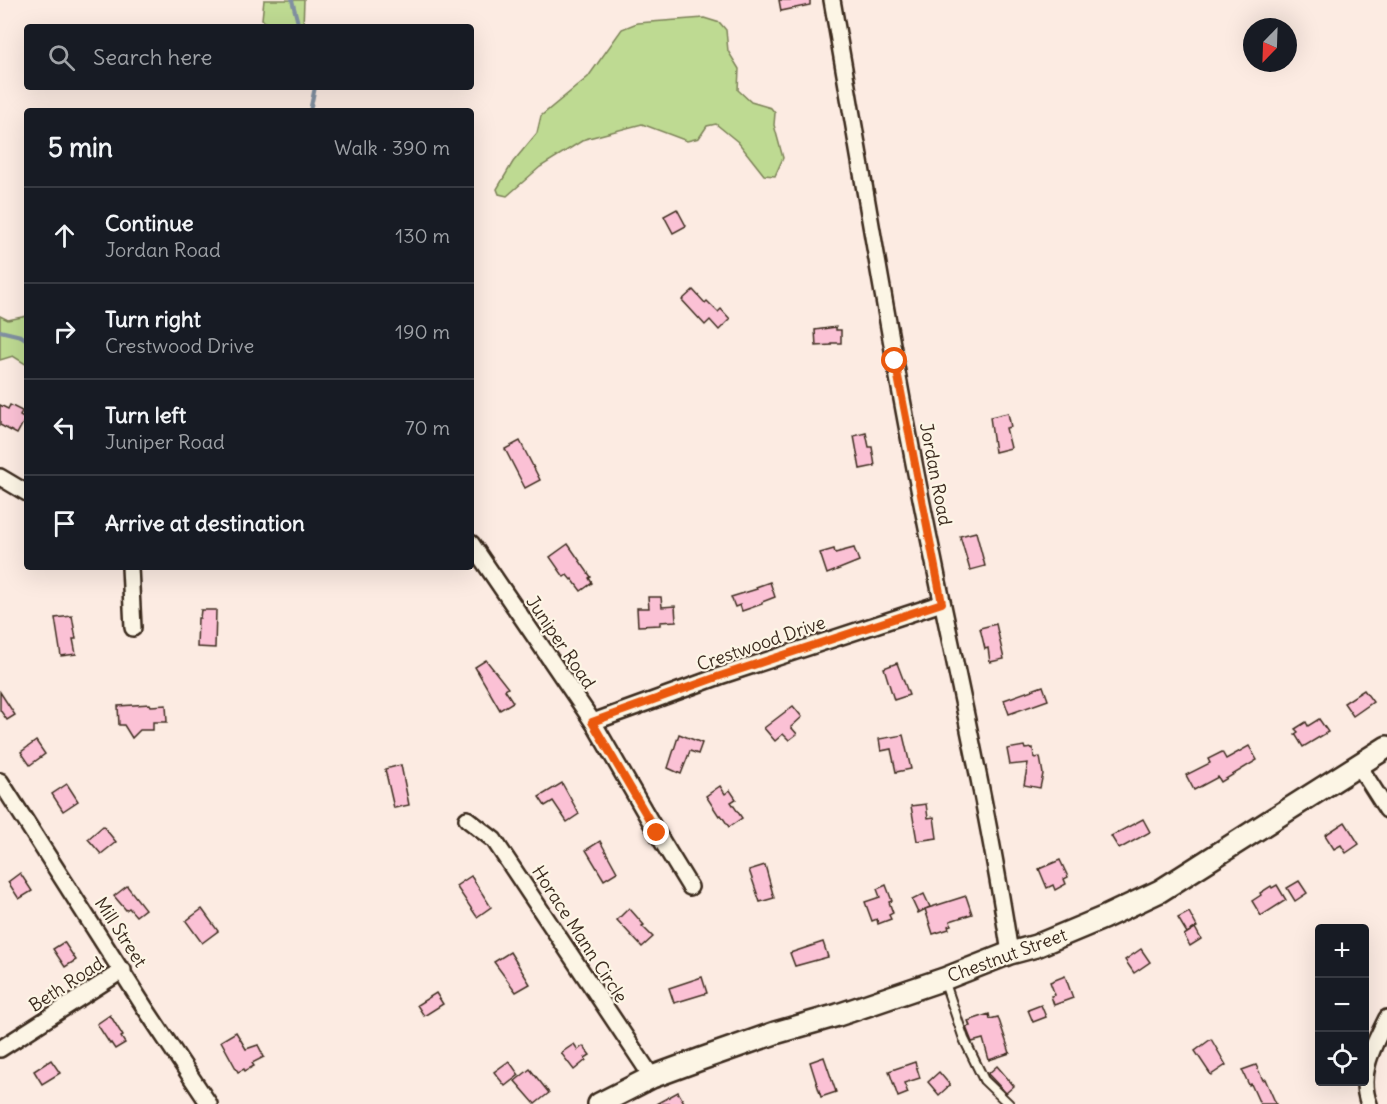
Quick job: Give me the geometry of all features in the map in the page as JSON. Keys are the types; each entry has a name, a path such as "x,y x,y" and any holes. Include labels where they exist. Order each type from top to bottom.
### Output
{"main road":[{"name":"Chestnut Street","path":"599,1104 652,1077 775,1033 838,1015 944,979 1010,953 1036,946 1103,918 1160,891 1387,747"}],"street":[{"name":"Jordan Road","path":"832,0 910,442 942,603 962,688 999,881 1010,953"},
{"path":"0,477 24,491"},
{"name":"Juniper Road","path":"474,547 592,722 690,887"},
{"path":"130,570 134,628"},
{"name":"Crestwood Drive","path":"592,722 720,676 942,603"},
{"path":"1359,766 1387,810"},
{"name":"Mill Street","path":"0,781 209,1104"},
{"name":"Horace Mann Circle","path":"467,819 494,840 652,1077"},
{"name":"Beth Road","path":"0,1049 123,970"},
{"path":"1369,1104 1365,1095 1368,1056 1387,1018"}],"lane":[{"path":"944,979 964,1038 984,1080 1009,1104"}],"green space":[{"path":"264,0 304,0 303,24 266,24 262,19"},
{"path":"704,18 720,23 726,30 728,51 739,69 738,90 751,102 771,108 775,113 774,125 783,158 775,176 764,175 738,142 716,124 707,126 699,138 687,141 642,124 585,139 540,167 507,196 499,194 497,189 513,162 537,133 541,116 588,77 622,29 637,23"},
{"path":"0,316 8,320 24,317 24,363 13,356 0,360"}],"building":[{"path":"779,0 810,0 810,5 781,11"},
{"path":"677,209 686,226 673,233 664,216"},
{"path":"693,290 705,303 707,301 718,312 721,309 730,319 719,330 710,320 705,325 682,300"},
{"path":"836,327 836,330 841,330 841,343 816,346 815,330"},
{"path":"0,405 8,409 10,405 22,411 20,416 24,421 17,434 0,425"},
{"path":"1008,413 1011,427 1006,428 1011,448 995,452 990,417"},
{"path":"866,433 869,447 872,447 875,466 860,469 854,436"},
{"path":"520,441 540,480 525,488 505,449"},
{"path":"976,532 985,566 970,570 960,536"},
{"path":"568,544 591,577 589,578 592,583 581,591 572,579 567,575 564,577 550,557"},
{"path":"854,548 859,561 827,574 820,553 834,549 835,553"},
{"path":"770,582 775,597 742,611 740,605 735,607 731,597 757,589 756,587"},
{"path":"648,597 661,597 662,607 675,606 676,621 660,622 660,625 638,626 637,608 649,608"},
{"path":"201,610 216,610 215,648 197,647 198,618 200,618"},
{"path":"72,616 76,654 61,656 55,618"},
{"path":"996,624 1004,659 990,662 988,648 985,649 980,628"},
{"path":"486,660 508,688 505,690 513,702 500,710 475,667"},
{"path":"897,663 909,695 894,700 884,668"},
{"path":"1043,686 1048,700 1009,714 1004,700"},
{"path":"1364,690 1373,702 1353,716 1344,703"},
{"path":"0,692 15,715 7,720 0,710"},
{"path":"150,704 151,706 166,705 167,722 153,722 153,730 140,730 132,738 124,725 119,725 118,706"},
{"path":"793,706 802,717 791,727 797,734 789,740 783,734 775,741 764,728"},
{"path":"1319,719 1328,732 1303,747 1295,734 1298,732 1295,729 1306,722 1308,726"},
{"path":"679,734 702,743 698,754 690,751 681,774 668,768"},
{"path":"903,735 911,769 896,772 891,749 881,751 879,739"},
{"path":"36,741 45,754 30,765 21,752"},
{"path":"1024,746 1025,749 1033,748 1034,758 1040,757 1043,774 1040,788 1024,785 1028,763 1010,765 1007,749"},
{"path":"1249,746 1257,760 1221,782 1218,777 1194,790 1186,775 1210,763 1208,759 1222,752 1226,759"},
{"path":"401,765 409,805 394,808 385,769"},
{"path":"562,783 579,814 567,822 553,801 545,806 539,797"},
{"path":"67,784 78,801 63,811 52,794"},
{"path":"720,786 725,794 730,790 736,799 731,802 742,818 729,827 706,796"},
{"path":"926,804 928,818 934,817 937,838 917,841 911,806"},
{"path":"1143,819 1150,832 1119,849 1111,836"},
{"path":"1345,822 1359,844 1346,853 1341,845 1334,849 1325,835"},
{"path":"103,826 116,842 101,854 88,839"},
{"path":"600,841 617,872 604,880 586,850"},
{"path":"1060,860 1068,877 1064,879 1066,884 1055,890 1053,885 1047,888 1039,869"},
{"path":"765,865 774,898 760,902 749,870"},
{"path":"20,873 32,891 19,899 8,882"},
{"path":"471,876 491,907 477,917 456,886"},
{"path":"1299,881 1307,893 1295,901 1287,888"},
{"path":"886,885 892,901 889,902 893,913 889,915 891,919 878,924 877,919 872,921 865,902 880,897 877,889"},
{"path":"1277,885 1286,900 1261,916 1252,901 1261,895 1260,893"},
{"path":"127,886 145,909 136,916 129,908 126,910 114,896"},
{"path":"924,894 930,907 918,913 912,900"},
{"path":"966,896 972,914 950,921 949,929 933,934 925,909"},
{"path":"629,908 653,937 642,947 617,920"},
{"path":"202,909 218,931 202,943 186,921"},
{"path":"1189,912 1197,927 1187,933 1178,918"},
{"path":"1195,928 1201,939 1190,946 1184,935"},
{"path":"64,942 76,960 65,967 53,949"},
{"path":"823,942 828,957 795,966 790,953"},
{"path":"1141,949 1150,962 1134,973 1125,960"},
{"path":"510,952 530,984 516,992 494,962"},
{"path":"1065,976 1073,998 1054,1005 1051,996 1055,995 1050,982"},
{"path":"702,977 707,993 674,1003 669,988"},
{"path":"436,993 443,1004 424,1016 417,1005"},
{"path":"1041,1005 1046,1017 1033,1022 1028,1010"},
{"path":"989,1014 990,1019 998,1017 1010,1053 989,1060 983,1039 972,1042 966,1027 970,1026 968,1021"},
{"path":"110,1015 125,1043 115,1049 97,1024"},
{"path":"236,1032 246,1049 258,1045 264,1057 252,1063 254,1066 238,1072 221,1041"},
{"path":"1211,1039 1226,1065 1211,1075 1195,1051"},
{"path":"574,1044 578,1050 583,1046 590,1055 574,1070 561,1053"},
{"path":"824,1057 836,1092 821,1097 810,1062"},
{"path":"51,1060 60,1073 42,1084 34,1071"},
{"path":"509,1061 519,1075 505,1086 494,1072"},
{"path":"915,1062 920,1078 904,1083 908,1093 898,1097 889,1071"},
{"path":"1256,1065 1276,1104 1260,1104 1251,1084 1249,1085 1242,1070"},
{"path":"997,1066 1014,1086 1006,1093 988,1074"},
{"path":"530,1069 549,1093 535,1104 515,1081"},
{"path":"939,1072 950,1085 939,1095 928,1082"},
{"path":"678,1092 685,1104 656,1104"}],"waterway":[{"path":"292,0 298,24"},
{"path":"311,108 314,90"},
{"path":"0,331 24,338"}],"route":[{"path":"657,833 592,722 720,676 942,603 895,361"}]}
